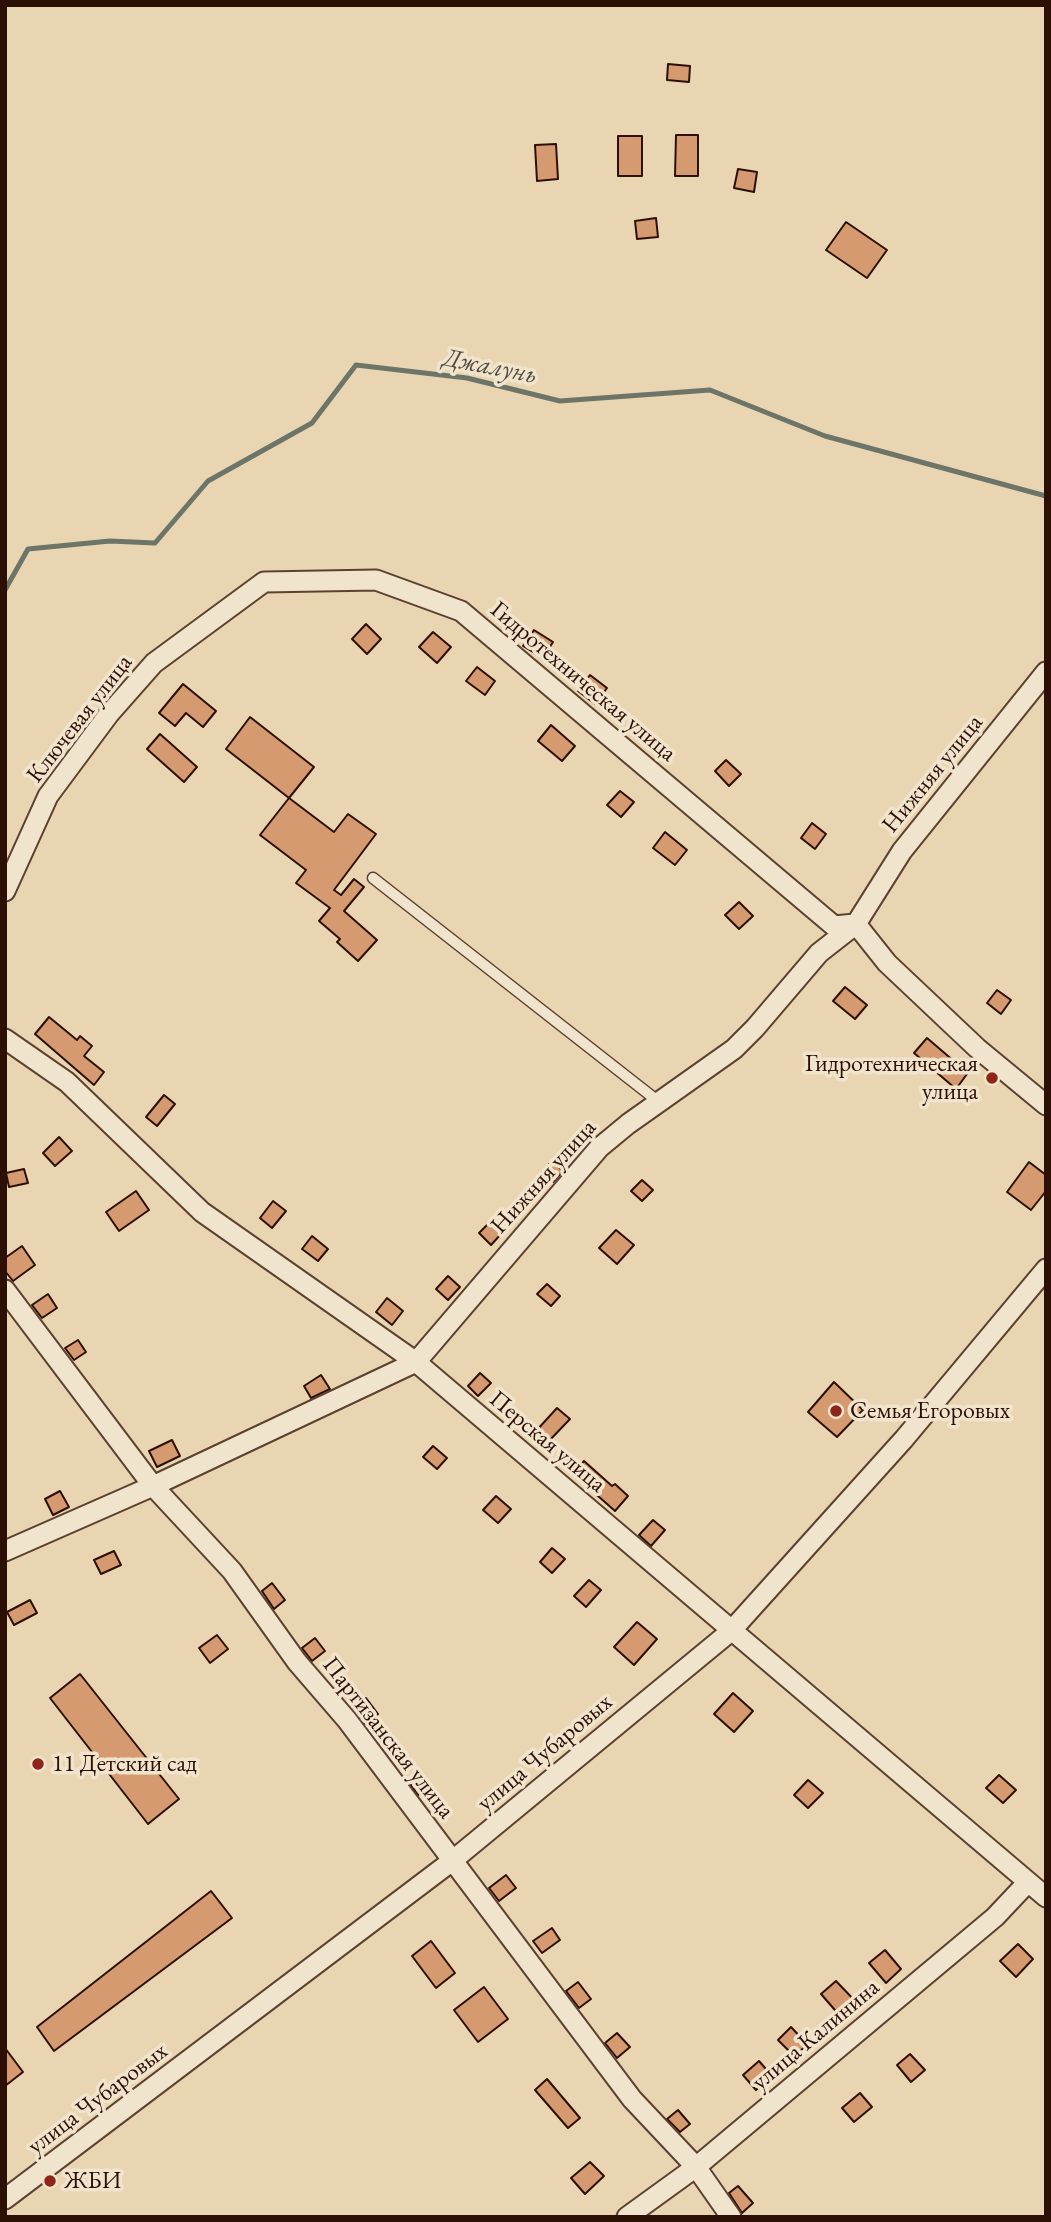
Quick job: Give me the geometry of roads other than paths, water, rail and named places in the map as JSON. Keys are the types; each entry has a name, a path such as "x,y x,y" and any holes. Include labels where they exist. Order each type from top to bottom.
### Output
{"street":[{"name":"Гидротехническая улица","path":"264,582 376,580 461,611 834,926 856,924"},
{"name":"Ключевая улица","path":"5,891 48,796 109,714 154,663 264,582"},
{"name":"Нижняя улица","path":"5,1551 153,1486 416,1362 599,1148 628,1124 734,1049 819,953 856,924 902,851 1046,672"},
{"path":"856,924 887,963 977,1048 1046,1105"},
{"name":"Перская улица","path":"5,1040 66,1082 202,1212 416,1362 1046,1897"},
{"name":"улица Чубаровых","path":"5,2199 453,1861 731,1631 904,1440 1046,1269"},
{"name":"Партизанская улица","path":"5,1290 153,1486 232,1571 297,1662 347,1720 632,2099 696,2167 732,2217"},
{"name":"улица Калинина","path":"626,2217 696,2167 995,1917 1028,1882"}],"lane":[{"path":"373,878 659,1103"}],"waterway":[{"name":"Джалунь","path":"5,590 28,549 110,541 155,543 208,481 312,423 356,365 467,378 560,401 710,390 825,436 1046,496"}],"place":[{"name":"Гидротехническая улица","path":"992,1078"},
{"name":"Семья Егоровых","path":"836,1411"},
{"name":"11 Детский сад","path":"38,1764"},
{"name":"ЖБИ","path":"50,2181"}]}
